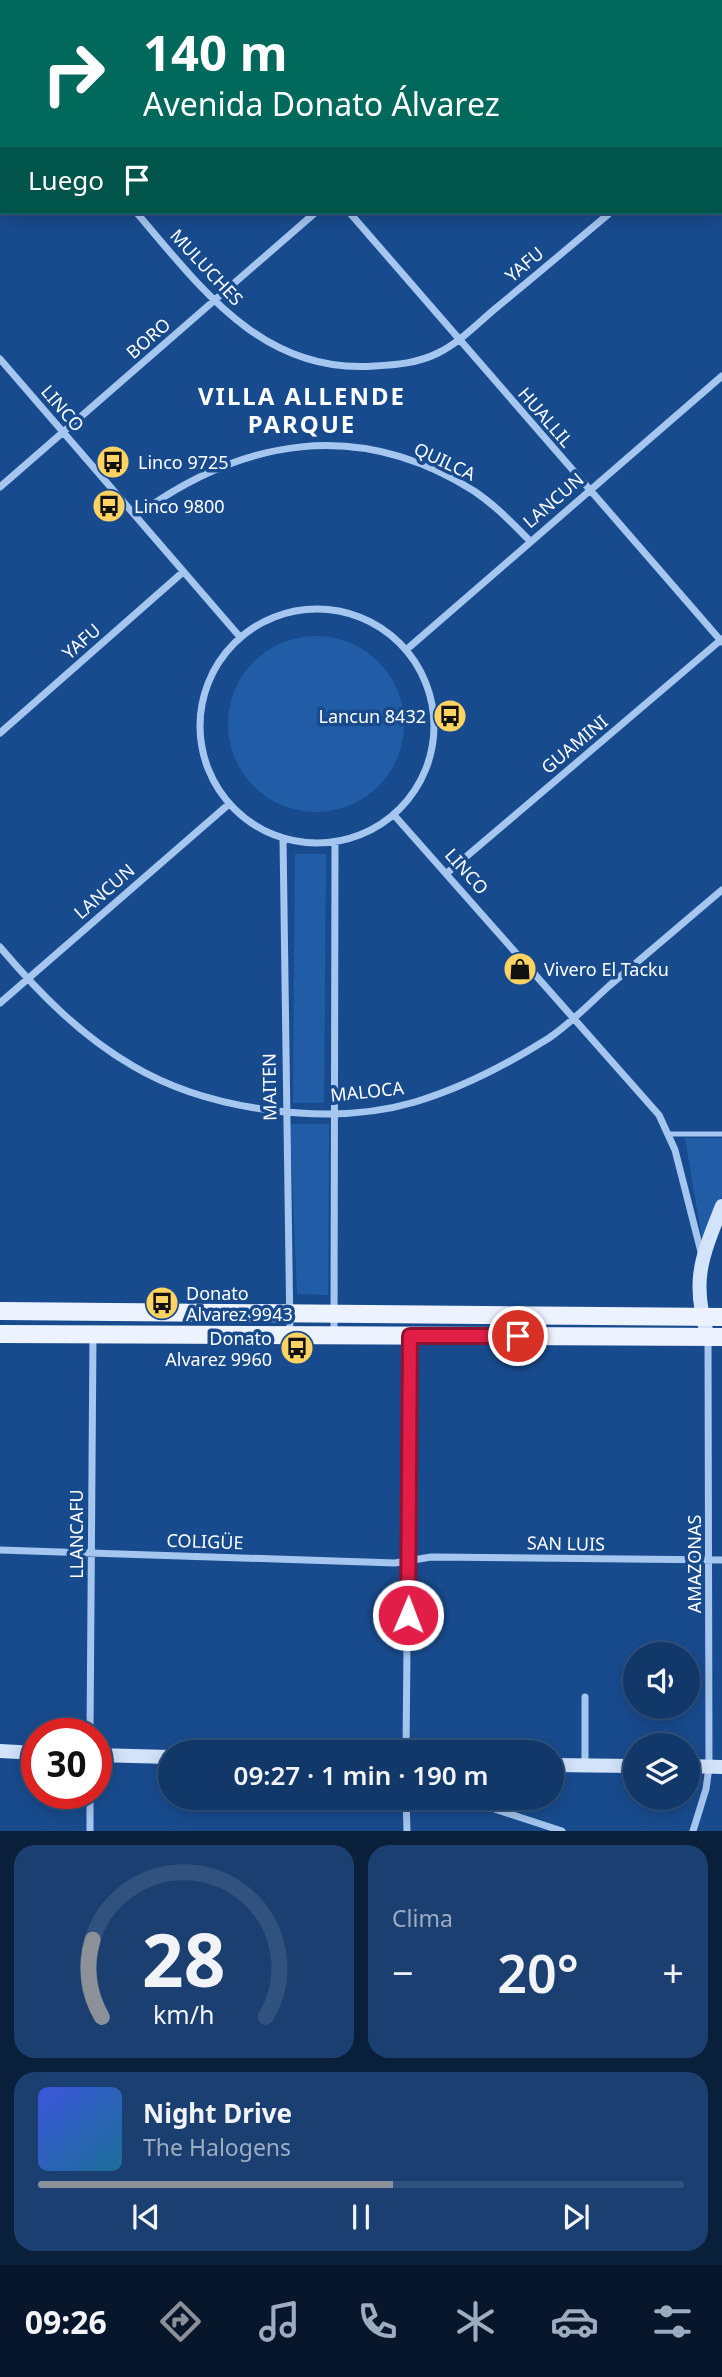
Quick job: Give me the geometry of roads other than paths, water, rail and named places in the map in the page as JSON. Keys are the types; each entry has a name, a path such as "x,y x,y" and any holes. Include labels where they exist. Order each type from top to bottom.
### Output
{"main road":[{"path":"715,1337 702,1317 698,1298 702,1257 722,1206"},
{"path":"0,1311 722,1317"},
{"path":"0,1334 715,1337"},
{"path":"0,1751 21,1752"},
{"path":"112,1755 158,1757"},
{"path":"564,1765 623,1766"}],"street":[{"name":"MULUCHES","path":"138,214 214,302 260,337 291,354 326,365 358,368 415,361 438,353 458,340"},
{"name":"BORO","path":"0,487 314,214"},
{"name":"HUALLIL","path":"351,214 722,640"},
{"name":"YAFU","path":"458,340 609,214"},
{"name":"LINCO","path":"0,359 240,636"},
{"name":"LANCUN","path":"406,650 722,376"},
{"name":"QUILCA","path":"136,516 170,491 203,473 250,455 297,446 342,446 411,460 441,473 497,508 530,541"},
{"name":"YAFU","path":"0,733 183,572"},
{"path":"324,609 355,615 383,629 406,650 426,684 434,722 432,749 424,774 410,797 394,815 375,828 335,842 309,843 283,838 263,830 229,804 212,779 203,750 200,720 206,691 219,664 240,636 263,623 293,612 324,609"},
{"name":"GUAMINI","path":"447,873 722,640"},
{"name":"LANCUN","path":"0,1003 229,804"},
{"name":"LINCO","path":"394,815 659,1115 669,1134 702,1257"},
{"name":"MAITEN","path":"283,838 290,1335"},
{"path":"334,1335 335,842"},
{"name":"MALOCA","path":"0,947 27,979 70,1020 100,1044 160,1080 234,1104 285,1111 334,1112 391,1107 438,1094 527,1050 574,1018 722,890"},
{"name":"LLANCAFU","path":"90,1718 93,1334"},
{"path":"407,1740 410,1336"},
{"name":"AMAZONAS","path":"694,1831 715,1767 709,1560 715,1337"},
{"name":"COLIGÜE","path":"0,1550 409,1561"},
{"name":"SAN LUIS","path":"409,1561 431,1557 722,1560"},
{"path":"584,1697 585,1765"},
{"path":"90,1809 90,1831"},
{"path":"406,1810 407,1831"},
{"path":"498,1810 562,1831"}],"lane":[{"path":"669,1134 722,1134"}],"place":[{"name":"Linco 9725","path":"113,462"},
{"name":"Linco 9800","path":"109,506"},
{"name":"Lancun 8432","path":"450,716"},
{"name":"Vivero El Tacku","path":"520,969"},
{"name":"Donato Alvarez 9943","path":"162,1303"},
{"name":"Donato Alvarez 9960","path":"297,1348"}],"district":[{"name":"VILLA ALLENDE PARQUE","path":"302,409"}]}
